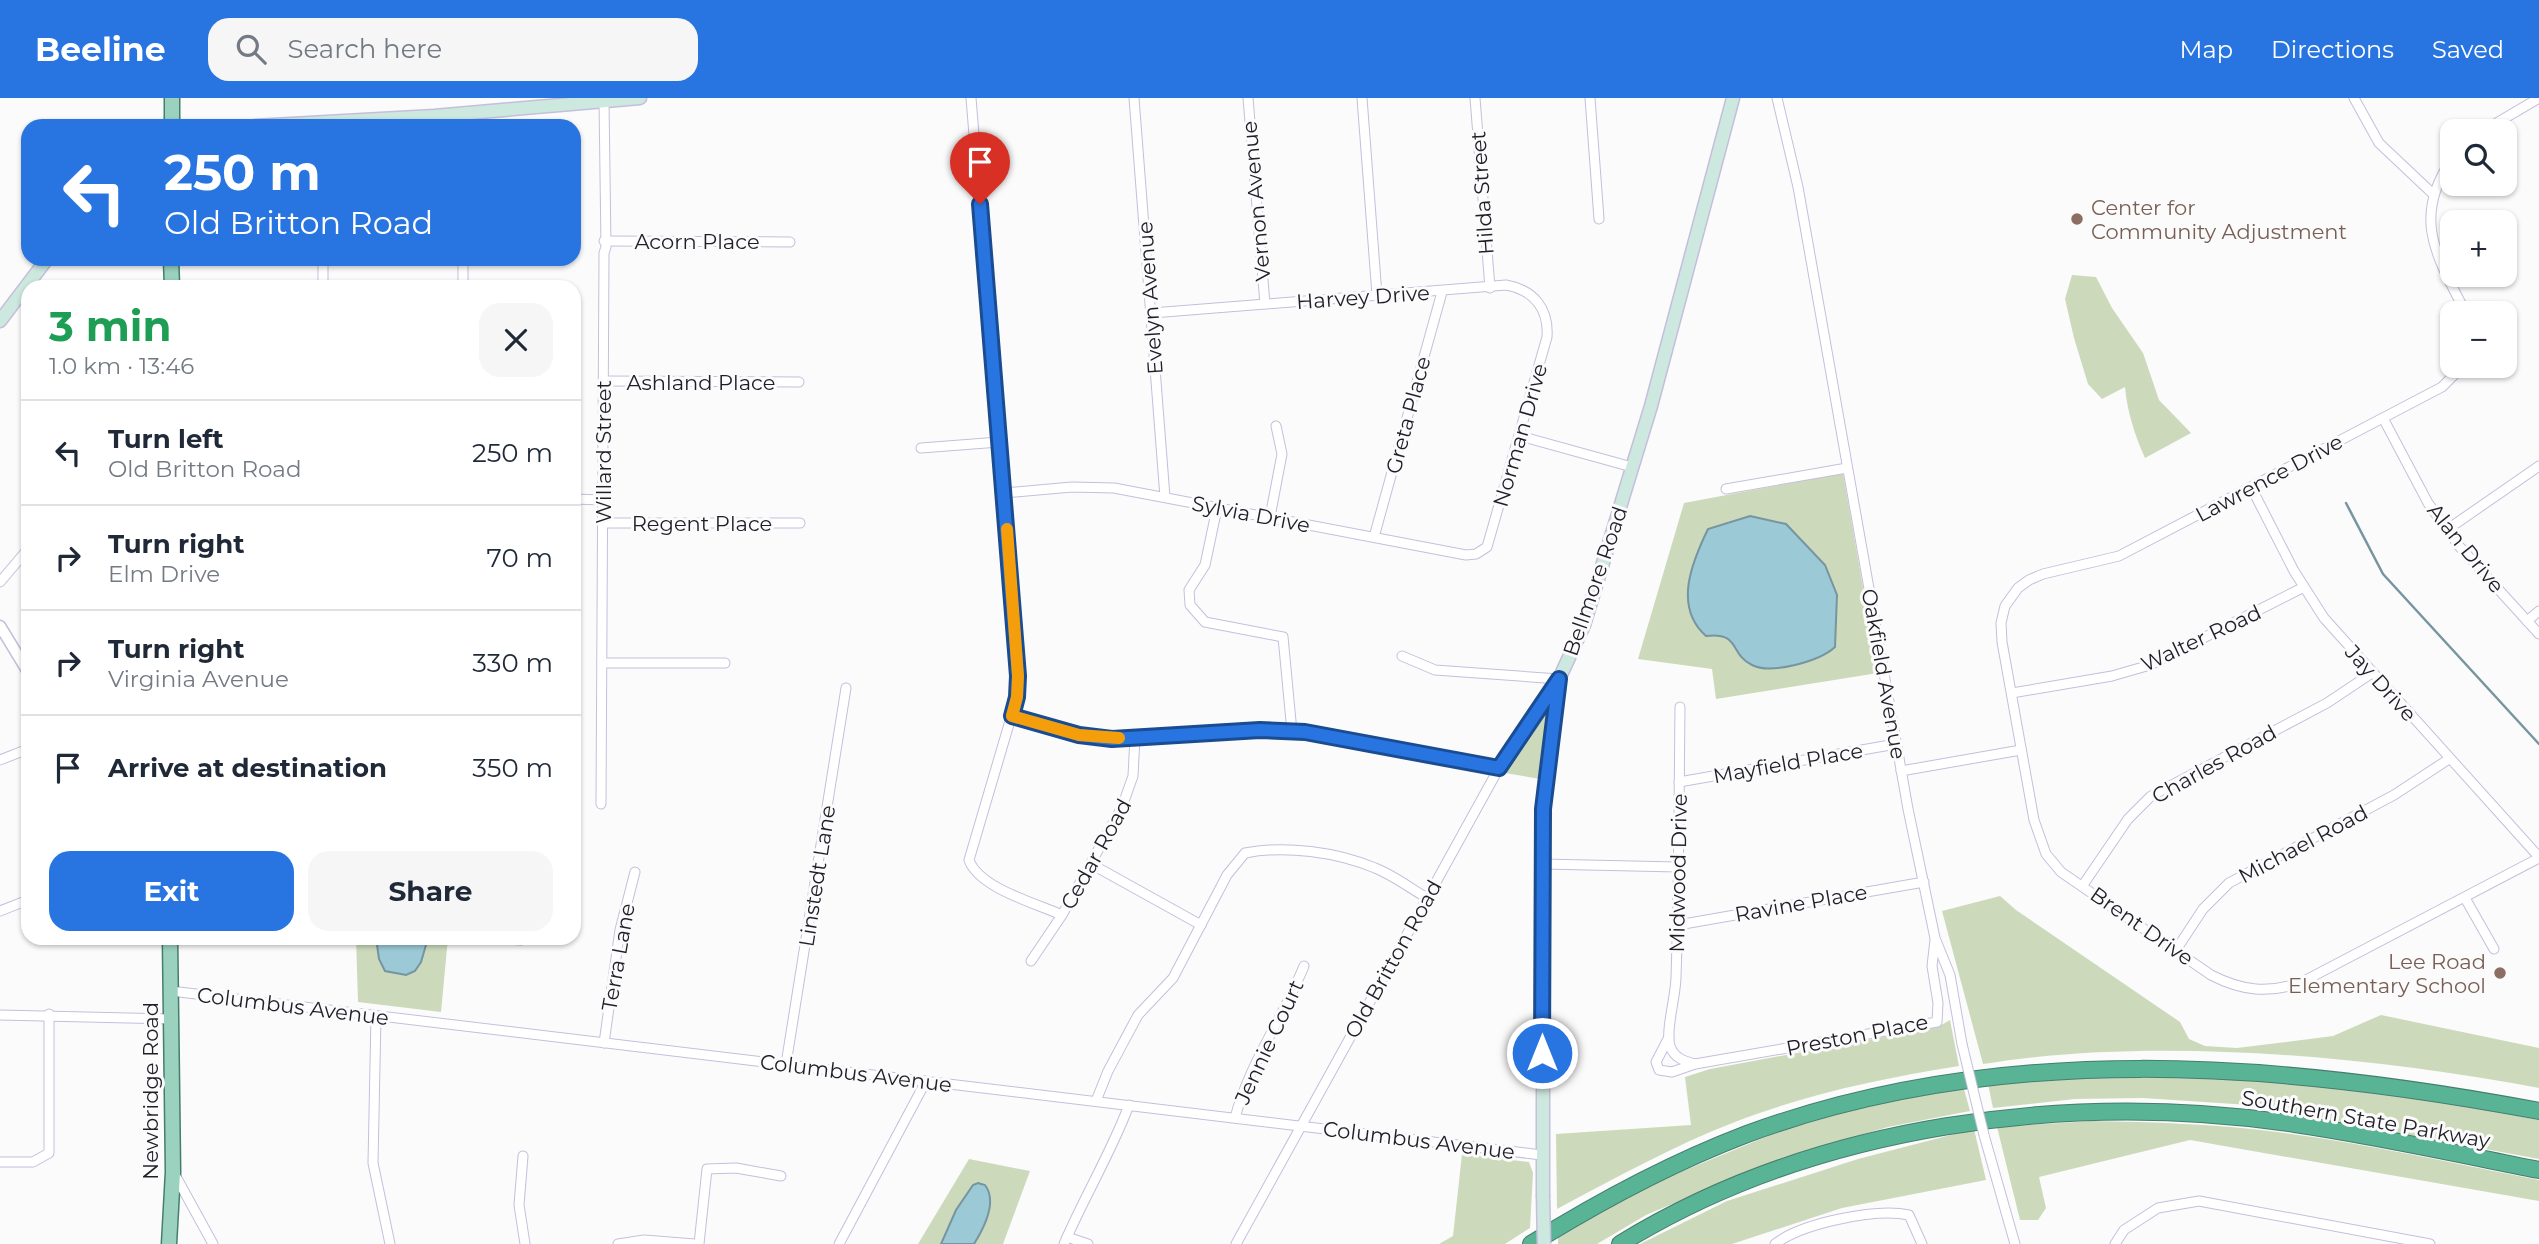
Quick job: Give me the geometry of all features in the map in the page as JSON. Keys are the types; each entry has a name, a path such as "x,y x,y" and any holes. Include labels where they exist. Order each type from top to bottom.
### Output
{"highway":[{"name":"Southern State Parkway","path":"1531,1244 1648,1177 1747,1134 1869,1098 2018,1074 2140,1068 2292,1074 2399,1086 2539,1111"},
{"name":"Southern State Parkway","path":"1620,1244 1701,1202 1811,1159 1918,1133 2024,1117 2136,1112 2243,1118 2295,1124 2539,1170"}],"main road":[{"path":"172,98 172,119"},
{"path":"464,119 640,98"},
{"name":"Bellmore Road","path":"1544,1244 1542,864 1545,785 1559,679 1584,625 1632,467 1700,228 1733,98"},
{"path":"31,280 42,266"},
{"path":"0,321 21,293"},
{"name":"Newbridge Road","path":"169,1244 173,1172 170,945"}],"street":[{"path":"971,98 1018,676 1017,697 1012,716 989,798 970,847 969,860 972,869 984,880 1062,915"},
{"name":"Evelyn Avenue","path":"1135,98 1165,497"},
{"name":"Vernon Avenue","path":"1248,98 1265,303"},
{"path":"1362,98 1377,295"},
{"name":"Hilda Street","path":"1475,98 1490,288"},
{"path":"1590,98 1599,219"},
{"name":"Oakfield Avenue","path":"1777,98 1798,187 1896,744 1935,938 1950,975 1962,1044 2015,1244"},
{"path":"2354,98 2379,144 2432,193"},
{"path":"2503,119 2539,98"},
{"name":"Willard Street","path":"601,804 604,101"},
{"path":"2440,179 2432,193 2432,240 2460,301"},
{"name":"Acorn Place","path":"604,241 790,242"},
{"name":"Harvey Drive","path":"1152,313 1506,285 1520,288 1535,298 1546,317 1548,330"},
{"name":"Greta Place","path":"1374,537 1442,292"},
{"name":"Norman Drive","path":"1491,539 1548,330"},
{"name":"Lawrence Drive","path":"2064,570 2119,556 2442,387 2451,378"},
{"name":"Ashland Place","path":"603,381 799,382"},
{"name":"Alan Drive","path":"2383,418 2428,503 2459,546 2539,634"},
{"path":"1270,517 1282,454 1276,426"},
{"path":"1520,436 1632,467"},
{"path":"921,448 999,442"},
{"path":"2448,529 2539,466"},
{"path":"1727,489 1847,468"},
{"name":"Sylvia Drive","path":"1003,493 1096,487 1165,497 1466,555 1481,552 1491,539"},
{"name":"Jay Drive","path":"2251,487 2304,587 2324,618 2539,858"},
{"path":"581,499 603,500"},
{"path":"1217,508 1205,565 1189,590 1190,606 1195,614 1217,626 1283,637 1292,732"},
{"name":"Regent Place","path":"604,523 800,523"},
{"path":"0,582 21,557"},
{"name":"Brent Drive","path":"2064,570 2029,580 2018,588 2005,606 2001,632 2040,843 2061,872 2232,985 2255,990 2277,990 2302,982 2539,858"},
{"name":"Walter Road","path":"2012,693 2112,676 2150,665 2304,587"},
{"path":"2527,621 2539,611"},
{"path":"0,626 21,661"},
{"path":"1402,656 1435,670 1559,679"},
{"path":"602,663 725,663"},
{"name":"Charles Road","path":"2083,885 2128,819 2151,796 2327,703 2372,673"},
{"name":"Old Britton Road","path":"1236,1244 1499,768 1559,679"},
{"name":"Linstedt Lane","path":"786,1065 846,688"},
{"name":"Midwood Drive","path":"1679,708 1676,999 1669,1037 1656,1056 1659,1070 1672,1072 1695,1064"},
{"path":"1012,716 1079,735 1112,739 1260,730 1292,732 1499,768"},
{"name":"Cedar Road","path":"1031,961 1062,915 1131,789 1135,737"},
{"name":"Mayfield Place","path":"1679,782 1896,744"},
{"path":"1901,771 2021,750"},
{"path":"0,760 21,752"},
{"name":"Michael Road","path":"2176,950 2203,909 2229,883 2394,795 2449,759"},
{"path":"1096,1101 1108,1071 1138,1015 1173,978 1236,862 1245,853 1260,850 1299,851 1355,861 1377,869 1427,898"},
{"path":"1091,864 1201,925"},
{"path":"1542,864 1678,867"},
{"name":"Terra Lane","path":"604,1043 620,930 635,872"},
{"name":"Ravine Place","path":"1678,925 1924,882"},
{"path":"2465,898 2494,949"},
{"path":"0,911 21,903"},
{"name":"Preston Place","path":"1695,1064 1937,1022 1938,1003 1932,966 1935,938"},
{"name":"Jennie Court","path":"1235,1118 1248,1077 1287,1006 1304,966"},
{"name":"Columbus Avenue","path":"171,991 1542,1155"},
{"path":"0,1162 33,1162 48,1153 49,1014"},
{"path":"0,1015 49,1014 171,1019"},
{"path":"376,1016 373,1163 390,1244"},
{"path":"1669,1037 1672,1051 1677,1057 1695,1064"},
{"path":"838,1244 926,1081"},
{"path":"1088,1244 1066,1240 1112,1150 1129,1105"},
{"path":"523,1156 519,1205 525,1244"},
{"path":"618,1244 644,1240 697,1244 707,1169 736,1168 781,1176"},
{"path":"173,1172 213,1244"},
{"path":"2115,1244 2124,1230 2158,1208 2199,1201 2430,1244"},
{"path":"1776,1244 1833,1220 1889,1210 1909,1215 1922,1244"}],"green space":[{"path":"2072,275 2096,277 2112,308 2143,353 2159,400 2191,433 2145,458 2132,423 2125,387 2102,399 2088,384 2065,299"},
{"path":"1843,473 1878,673 1716,699 1712,669 1638,659 1684,503"},
{"path":"1554,694 1540,779 1505,773"},
{"path":"2000,896 2016,910 2180,1022 2189,1039 2205,1046 2237,1048 2333,1036 2381,1015 2539,1048 2539,1088 2404,1067 2261,1054 2118,1051 1983,1064 1942,911"},
{"path":"356,945 447,945 441,1012 358,1002"},
{"path":"1950,1020 1959,1066 1846,1088 1762,1112 1667,1152 1557,1209 1556,1134 1691,1125 1685,1077 1710,1069 1938,1027"},
{"path":"2195,1074 2396,1092 2539,1120 2539,1159 2249,1105 2143,1098 2075,1099 1993,1108 1988,1084 2014,1079"},
{"path":"1964,1089 1970,1111 1888,1127 1784,1157 1646,1215 1597,1244 1558,1244 1558,1237 1639,1189 1773,1134 1873,1103"},
{"path":"2092,1121 2231,1127 2376,1148 2539,1180 2539,1201 2190,1140 2039,1177 2046,1208 2038,1220 2020,1220 1997,1127"},
{"path":"1974,1129 1986,1180 1842,1208 1732,1244 1640,1244 1727,1201 1858,1159"},
{"path":"1462,1154 1529,1162 1533,1173 1530,1228 1505,1244 1439,1244 1453,1236"},
{"path":"969,1159 1030,1171 1003,1244 918,1244"}],"water":[{"path":"1750,516 1786,524 1825,565 1837,595 1835,647 1828,652 1795,665 1760,668 1745,660 1725,637 1706,636 1696,624 1690,612 1689,584 1696,556 1708,529"},
{"path":"377,945 426,945 421,962 415,971 406,975 385,971 379,959"},
{"path":"973,1185 985,1185 989,1192 990,1207 974,1244 941,1244 956,1210"}],"waterway":[{"path":"2346,503 2383,574 2539,744"}],"slow traffic":[{"path":"1007,529 1018,676 1017,697 1012,716 1079,735 1119,738"}],"place":[{"name":"Center for Community Adjustment","path":"2077,219"},
{"name":"Lee Road Elementary School","path":"2500,973"}],"route":[{"path":"980,204 1014,608 1018,676 1017,697 1012,716 1079,735 1112,739 1260,730 1305,732 1499,768 1559,679 1543,809 1542,1053"}]}
